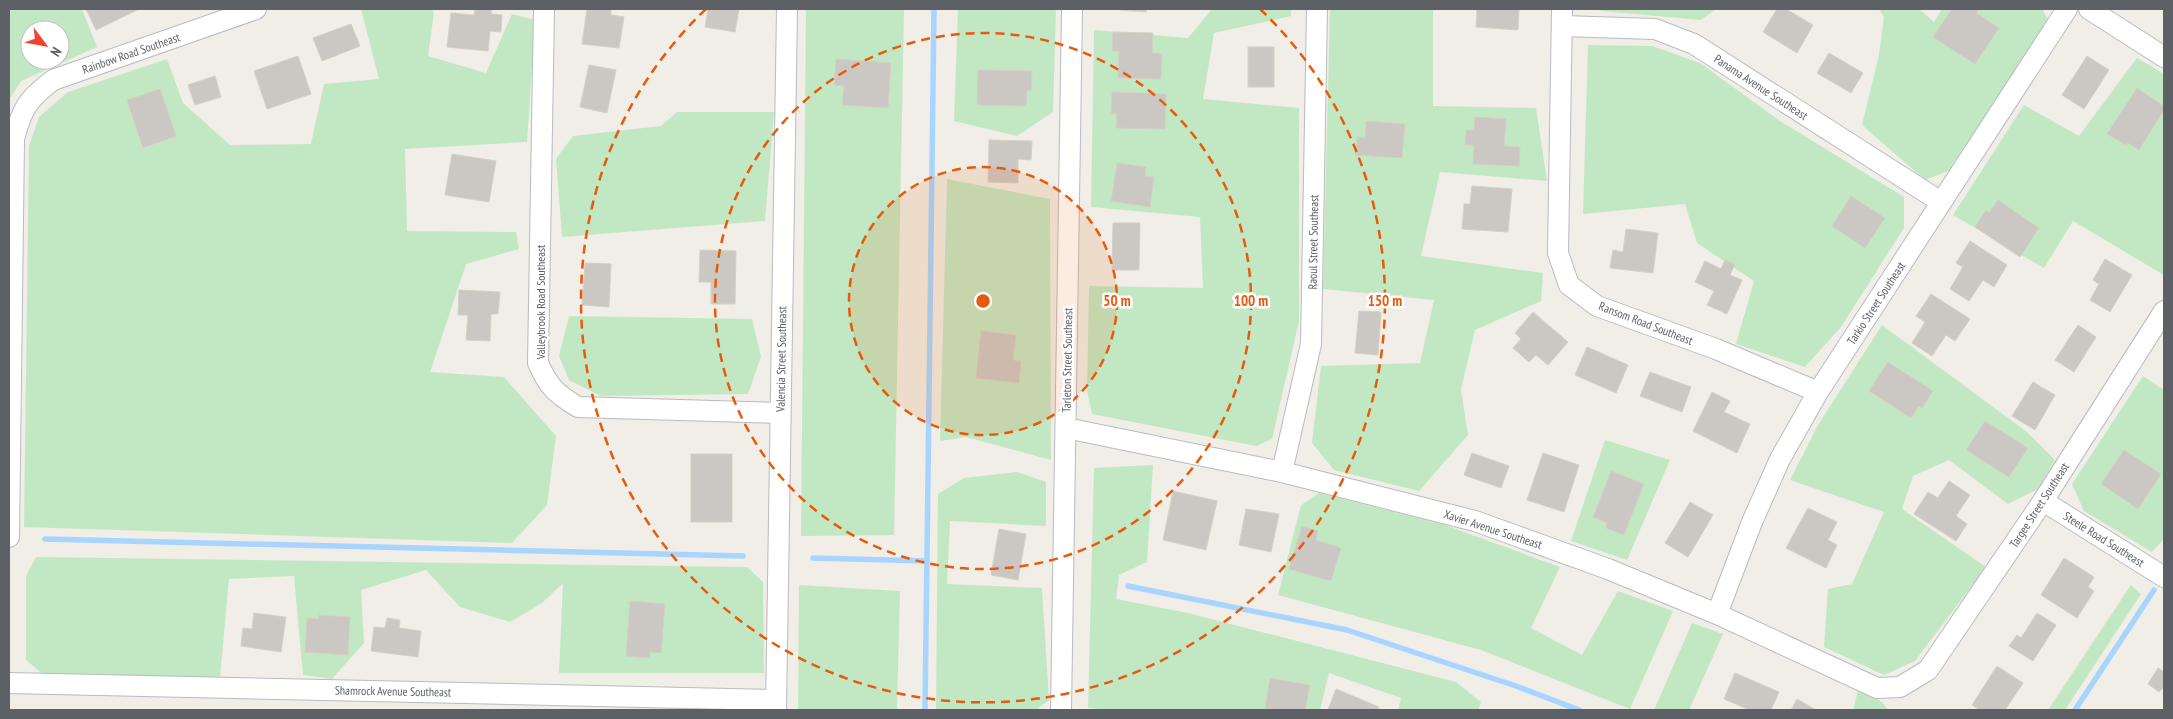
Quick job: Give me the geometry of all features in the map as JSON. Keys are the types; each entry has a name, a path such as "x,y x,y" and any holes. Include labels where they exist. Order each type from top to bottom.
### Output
{"street":[{"name":"Rainbow Road Southeast","path":"9,537 14,139 20,117 33,96 54,80 256,9"},
{"name":"Valleybrook Road Southeast","path":"544,9 538,363 546,381 560,396 578,407 780,413"},
{"name":"Valencia Street Southeast","path":"776,705 787,9"},
{"name":"Tarleton Street Southeast","path":"1061,710 1072,9"},
{"name":"Raoul Street Southeast","path":"1282,472 1311,344 1317,9"},
{"name":"Tarkio Street Southeast","path":"1717,614 1752,522 1780,459 1818,392 2067,9"},
{"path":"2089,9 2164,57"},
{"name":"Panama Avenue Southeast","path":"1562,17 1655,29 1694,44 1941,202"},
{"name":"Ransom Road Southeast","path":"1562,17 1558,253 1569,285 1597,306 1716,350 1818,392"},
{"name":"Targee Street Southeast","path":"1900,687 1928,670 2043,501 2164,311"},
{"name":"Xavier Avenue Southeast","path":"1066,428 1282,472 1475,521 1608,568 1717,614 1877,688 1900,687"},
{"name":"Steele Road Southeast","path":"2043,501 2164,577"},
{"name":"Shamrock Avenue Southeast","path":"9,683 776,705"}],"green space":[{"path":"9,9 82,9 97,47 70,59 70,20 20,20 20,70 46,70 21,81 9,100"},
{"path":"361,9 432,9 434,13 428,56 486,73 512,14 535,20 527,142 405,149 407,231 516,232 519,249 466,264 430,372 504,377 556,436 547,505 512,543 24,527 29,146 39,117 68,92 167,59 183,103 230,145 311,144 324,84 379,79"},
{"path":"806,9 904,9 894,535 801,536"},
{"path":"958,9 1056,9 1053,112 1017,136 954,121"},
{"path":"1212,9 1291,9 1291,16 1214,33 1203,99 1299,108 1299,321 1272,439 1256,446 1092,414 1087,391 1089,286 1203,288 1200,217 1091,207 1094,30 1188,38"},
{"path":"1330,9 1433,9 1433,106 1536,108 1547,181 1440,172 1421,256 1543,273 1541,301 1475,330 1461,389 1468,435 1419,491 1334,470 1312,443 1321,366 1420,363 1434,300 1323,289"},
{"path":"1599,9 1716,9 1701,20 1601,11"},
{"path":"1879,9 1919,9 1934,22 1942,9 2042,9 2049,21 1948,171 1925,180 1862,125 1879,55 1884,17"},
{"path":"1588,45 1652,46 1700,63 1780,121 1904,197 1904,228 1841,327 1805,367 1736,344 1754,281 1697,243 1685,204 1583,214"},
{"path":"2137,58 2164,74 2164,275 2073,221 2044,268 1953,215 2024,105 2079,136"},
{"path":"677,112 774,112 765,221 562,237 556,159 573,136 661,126"},
{"path":"947,179 1050,199 1051,460 966,437 940,441"},
{"path":"569,316 752,319 761,357 748,394 601,396 569,380 559,356"},
{"path":"1882,325 2027,432 2055,460 2038,489 2008,504 1949,460 1913,476 1902,509 1986,567 1915,661 1884,675 1824,647 1828,589 1852,584 1884,512 1790,480 1818,425"},
{"path":"2143,376 2164,390 2164,539 2152,552 2084,511 2072,484"},
{"path":"1605,440 1670,460 1627,560 1571,541"},
{"path":"1153,465 1147,562 1119,575 1116,599 1188,613 1456,682 1481,702 1478,710 1398,710 1401,698 1329,673 1320,710 1109,710 1088,708 1094,468"},
{"path":"1017,472 1046,482 1046,526 950,521 947,584 1042,588 1049,700 1036,710 936,710 938,494 964,478"},
{"path":"1319,493 1442,524 1560,567 1531,628 1582,655 1618,591 1673,611 1630,709 1481,650 1278,595 1301,505"},
{"path":"36,557 747,567 763,582 764,673 559,673 563,583 542,603 510,622 460,607 426,570 361,590 364,643 332,679 303,675 294,576 229,579 220,677 44,675 26,660 26,576"},
{"path":"799,585 900,591 897,710 798,710"},
{"path":"2131,585 2141,594 2065,710 2048,710"},
{"path":"1692,623 1723,634 1689,710 1654,710"},
{"path":"1859,687 1882,702 1888,710 1853,710"}],"building":[{"path":"86,9 136,9 137,10 96,30"},
{"path":"475,9 492,9 491,14 502,15 501,32 490,31 488,51 447,47 451,13 474,15"},
{"path":"587,9 611,9 611,15 624,17 619,48 582,44"},
{"path":"708,9 739,9 735,32 705,27"},
{"path":"1120,9 1147,9 1146,12"},
{"path":"1477,9 1519,9 1518,30 1476,27"},
{"path":"1777,9 1786,9 1813,25 1797,53 1763,32"},
{"path":"1952,9 1980,9 1976,13 1999,28 1975,64 1933,37"},
{"path":"351,24 360,46 322,61 313,38"},
{"path":"1113,32 1153,33 1152,53 1162,54 1161,79 1118,78 1119,51 1112,51"},
{"path":"1248,47 1274,47 1274,87 1248,87"},
{"path":"1829,53 1863,73 1851,93 1817,73"},
{"path":"298,56 311,94 267,109 254,71"},
{"path":"2087,56 2109,70 2084,109 2062,95"},
{"path":"836,59 891,63 888,108 842,105 844,86 834,85"},
{"path":"589,65 616,70 607,113 580,107"},
{"path":"978,70 1032,71 1031,91 1027,91 1026,106 977,105"},
{"path":"215,76 221,97 195,105 188,85"},
{"path":"2137,88 2164,106 2164,110 2139,150 2107,134"},
{"path":"160,89 176,136 143,148 127,100"},
{"path":"1112,92 1166,94 1165,129 1116,128 1117,114 1111,114"},
{"path":"1475,117 1506,119 1504,146 1520,147 1519,166 1473,164 1474,145 1465,145 1466,130 1474,130"},
{"path":"1366,121 1405,124 1402,158 1355,155 1357,137 1365,138"},
{"path":"989,140 1032,141 1031,160 1018,159 1018,183 988,182"},
{"path":"452,154 496,161 489,202 445,195"},
{"path":"1117,163 1146,167 1145,176 1154,177 1150,207 1111,201"},
{"path":"1472,186 1512,189 1508,232 1462,229 1464,204 1470,204"},
{"path":"1851,196 1885,218 1865,248 1832,226"},
{"path":"1998,200 2039,228 2020,257 1975,227 1986,210 1989,213"},
{"path":"1113,223 1140,223 1139,270 1112,270"},
{"path":"1626,229 1658,233 1653,273 1610,268 1613,250 1623,252"},
{"path":"1970,241 2007,265 1994,287 1983,280 1969,301 1950,289 1963,267 1956,263"},
{"path":"700,250 736,251 735,304 711,304 711,282 699,282"},
{"path":"2105,259 2132,275 2110,312 2090,300 2099,284 2093,280"},
{"path":"1725,260 1735,264 1730,275 1742,280 1727,314 1707,305 1714,291 1695,282 1705,261 1721,269"},
{"path":"585,263 611,264 609,307 582,305"},
{"path":"459,290 500,292 498,314 491,314 490,341 466,340 468,315 458,315"},
{"path":"1931,294 1970,319 1955,341 1946,335 1932,356 1912,343 1925,322 1916,316"},
{"path":"1359,311 1381,312 1378,355 1355,353"},
{"path":"1533,312 1568,342 1548,365 1536,355 1529,362 1513,348 1521,339 1515,333"},
{"path":"2078,325 2096,337 2074,372 2055,360"},
{"path":"981,331 1016,335 1013,360 1021,361 1019,383 976,378"},
{"path":"1587,347 1628,365 1616,393 1575,375"},
{"path":"1888,362 1933,391 1922,408 1919,406 1911,418 1869,391"},
{"path":"1650,372 1691,387 1682,412 1640,396"},
{"path":"2033,382 2055,395 2035,430 2012,416"},
{"path":"1712,392 1730,401 1724,412 1750,424 1737,453 1693,431"},
{"path":"1985,421 2028,448 2009,477 1966,450"},
{"path":"2124,450 2161,474 2138,509 2101,484"},
{"path":"1472,453 1509,466 1501,488 1464,475"},
{"path":"1543,453 1579,465 1564,512 1527,500"},
{"path":"691,454 732,454 732,522 691,522"},
{"path":"1611,471 1644,484 1624,535 1606,528 1607,523 1593,517"},
{"path":"1949,481 1970,495 1956,516 1967,524 1956,541 1914,514 1928,492 1938,498"},
{"path":"1173,491 1217,501 1206,550 1163,540"},
{"path":"1690,502 1713,515 1688,557 1665,543"},
{"path":"1808,508 1837,522 1828,540 1837,545 1826,568 1786,548"},
{"path":"1246,509 1279,514 1271,552 1239,545"},
{"path":"1302,526 1318,531 1316,540 1341,548 1331,581 1289,569"},
{"path":"999,529 1026,534 1018,580 991,575"},
{"path":"2064,558 2094,577 2088,587 2094,591 2077,618 2041,595"},
{"path":"630,601 665,604 661,653 650,652 650,658 626,656"},
{"path":"254,613 286,617 281,652 241,646 243,628 252,629"},
{"path":"2037,613 2056,625 2033,661 2009,646 2017,635 2021,638"},
{"path":"319,615 350,617 348,655 305,652 307,618 319,619"},
{"path":"387,618 400,620 399,628 421,631 418,657 371,651 374,627 385,628"},
{"path":"1997,666 2023,683 2005,710 1980,710 1972,705"},
{"path":"2158,668 2164,672 2164,687 2159,692 2148,684"},
{"path":"1735,673 1779,692 1771,710 1750,710 1724,699"},
{"path":"1270,678 1310,685 1305,710 1265,710"},
{"path":"1336,689 1379,707 1377,710 1328,710"},
{"path":"1797,699 1816,710 1791,710"}],"waterway":[{"path":"925,710 934,9"},
{"path":"45,539 743,556"},
{"path":"813,558 927,561"},
{"path":"1128,586 1347,630 1516,686 1579,710"},
{"path":"2075,710 2154,590"}]}
